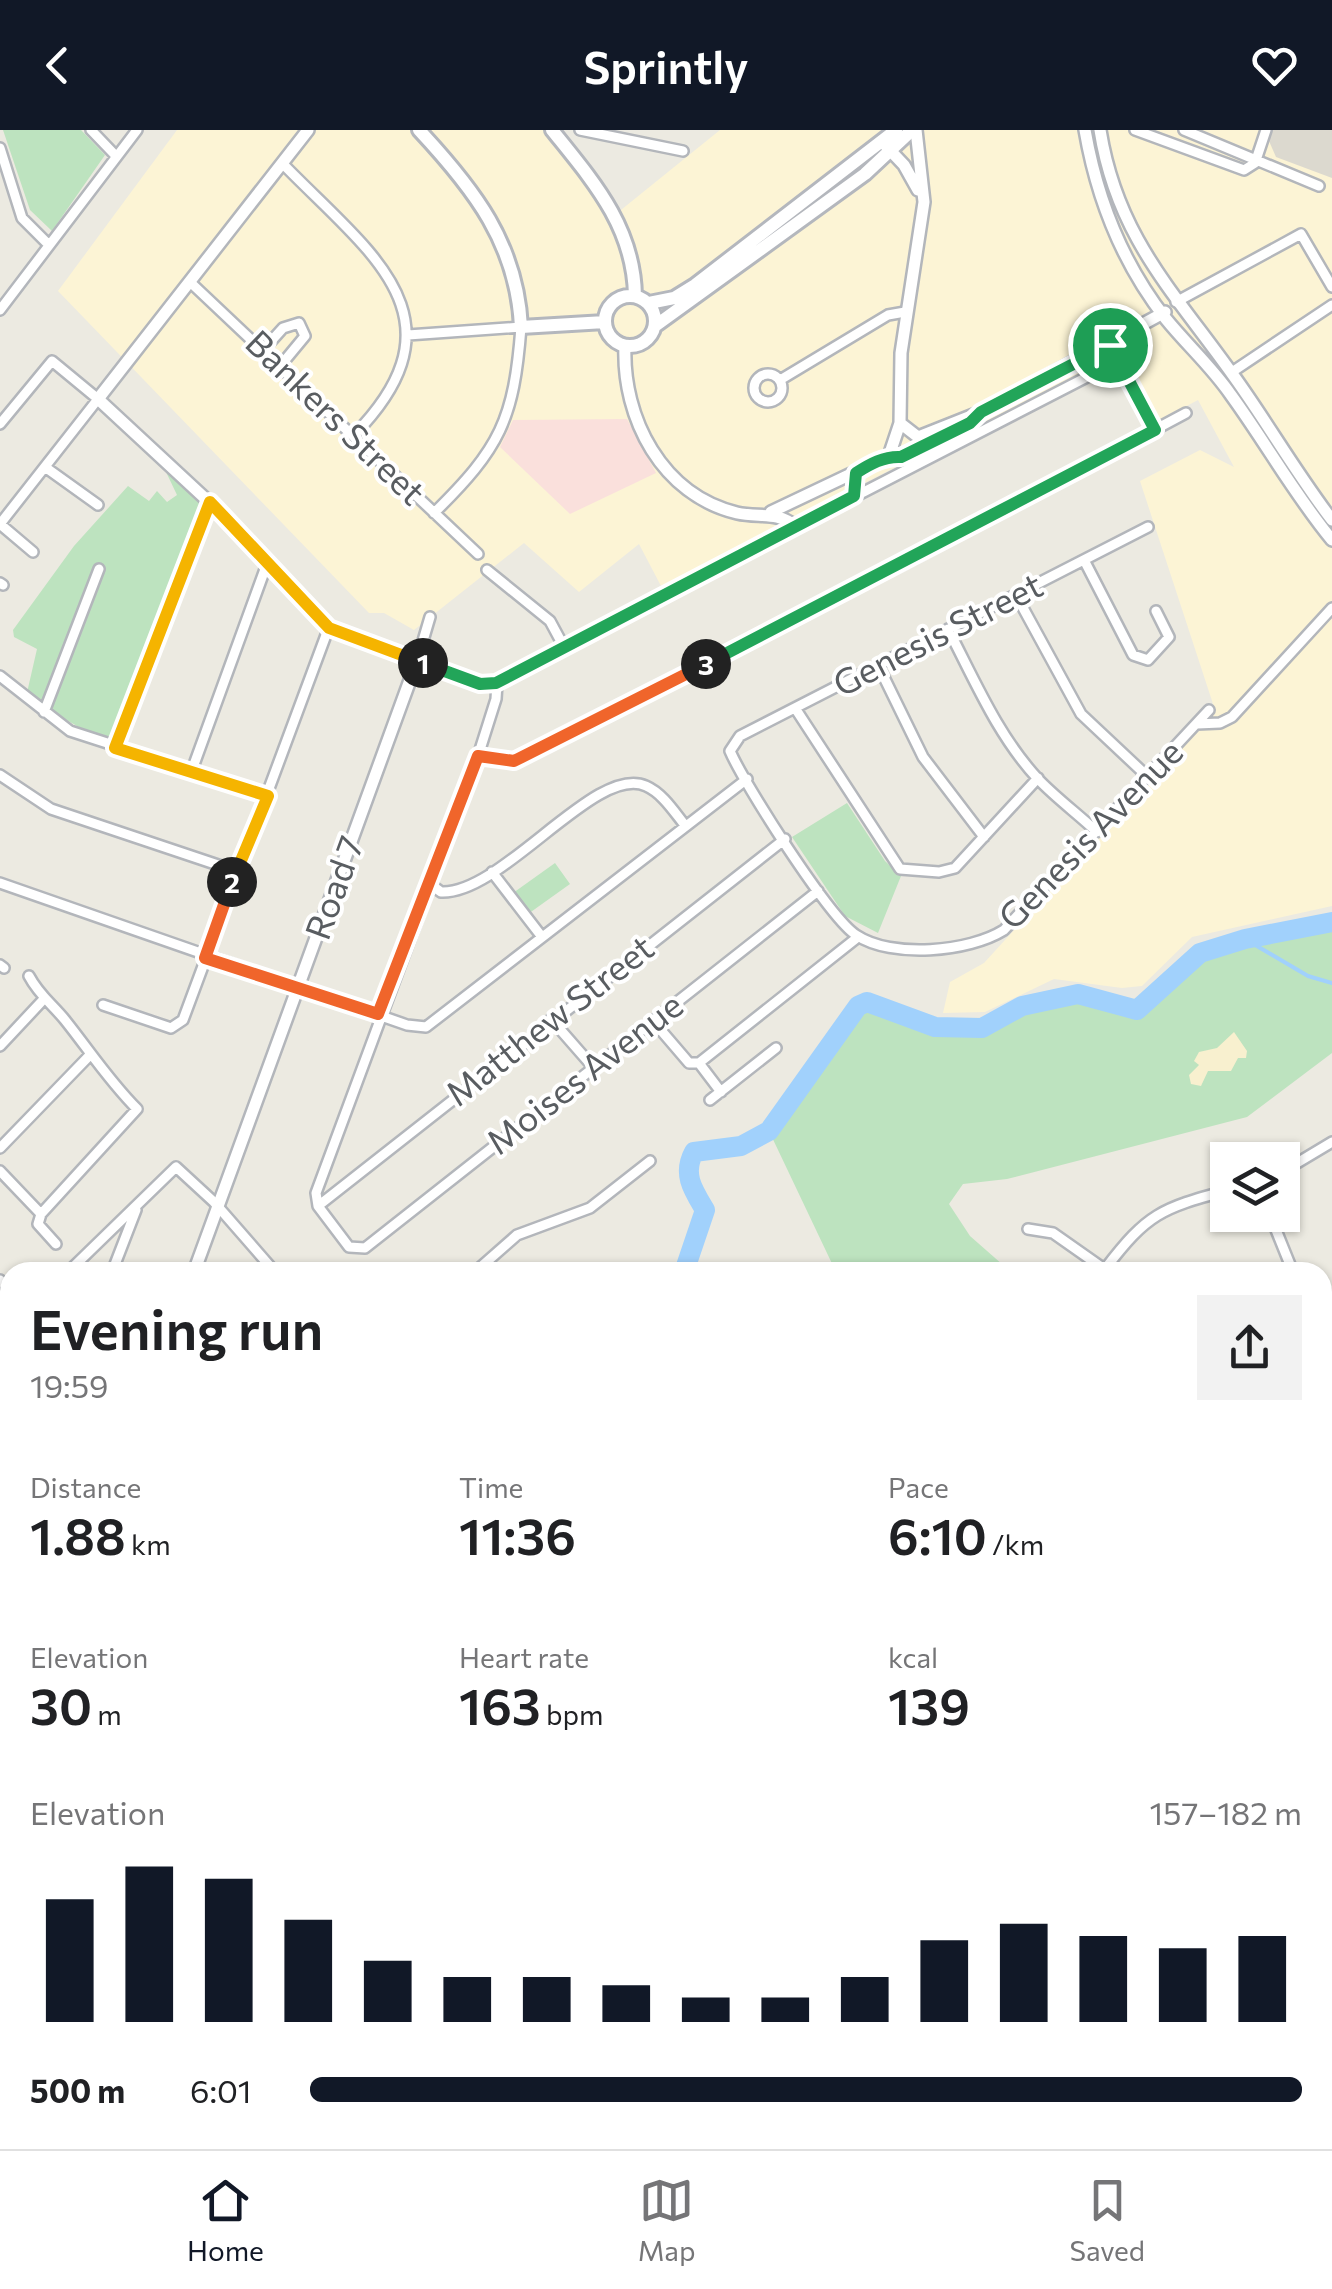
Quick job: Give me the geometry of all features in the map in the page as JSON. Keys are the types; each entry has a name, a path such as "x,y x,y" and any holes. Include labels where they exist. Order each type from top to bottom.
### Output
{"main road":[{"path":"419,130 495,224 520,296 521,328 605,322"},
{"path":"552,130 616,216 632,259 635,296"},
{"path":"896,130 888,148 655,326 646,340 625,346 611,337 605,322 611,304 635,296 649,303 674,298 695,285 888,148 914,130"},
{"path":"649,303 655,326"}],"street":[{"path":"91,130 116,156"},
{"path":"34,552 0,524 308,130"},
{"path":"580,130 683,151"},
{"path":"629,142 632,130"},
{"path":"889,456 900,423 906,312 924,208 914,130"},
{"path":"1084,130 1102,204 1116,239 1163,314 1220,379 1286,482 1332,540"},
{"path":"1101,130 1126,222 1176,302 1232,372 1332,520"},
{"path":"1135,130 1244,170 1255,163 1266,130"},
{"path":"1184,130 1249,155 1255,163 1319,186"},
{"path":"0,310 135,132"},
{"path":"888,148 915,180 924,208"},
{"path":"1,152 22,218 49,245"},
{"path":"282,163 385,272 404,308 408,335 392,388 355,434"},
{"path":"900,423 918,437 981,412 1110,345 1176,302 1301,234 1332,287"},
{"name":"Bankers Street","path":"190,282 478,554"},
{"path":"1232,372 1332,305"},
{"path":"780,380 888,314 906,312"},
{"path":"264,349 283,328 300,323 305,336 281,366"},
{"path":"408,335 521,328 516,386 504,428 479,468 434,513"},
{"path":"1110,345 1155,430"},
{"path":"625,346 634,415 658,460 692,494 717,507 784,517 795,526"},
{"path":"0,424 52,362 210,502 329,628 480,684 496,683 1118,361"},
{"path":"762,516 889,456 901,457 970,423 981,412"},
{"path":"478,756 514,761 913,559 1186,413"},
{"path":"45,467 98,506"},
{"path":"854,496 856,473"},
{"path":"115,748 210,502"},
{"name":"Genesis Street","path":"747,779 732,758 730,744 1148,527"},
{"path":"1084,560 1133,655 1148,660 1170,637 1156,611"},
{"path":"192,770 268,561"},
{"path":"44,712 99,569"},
{"path":"487,570 550,621 564,647"},
{"path":"1016,596 1082,714 1148,777"},
{"path":"1197,724 1220,723 1232,716 1332,608"},
{"name":"Road 7","path":"194,1262 299,987 430,617"},
{"path":"103,1004 178,1027 329,628"},
{"path":"948,629 997,724 1038,778 1097,832"},
{"path":"878,665 924,757 984,837"},
{"path":"0,676 70,731 268,796"},
{"path":"318,1206 316,1193 378,1014 478,756 496,699 496,683"},
{"path":"796,708 900,869 939,872 955,868 1038,778"},
{"name":"Genesis Avenue","path":"858,937 916,950 954,948 990,939 1097,832 1209,710"},
{"path":"0,775 51,809 236,871"},
{"path":"0,884 205,958 426,1027 747,779 818,891 858,937 699,1063 689,1063 653,1020"},
{"path":"430,884 454,892 492,872 584,805 626,782 644,784 660,795 684,824"},
{"name":"Matthew Street","path":"318,1206 784,839"},
{"path":"492,872 542,938"},
{"name":"Moises Avenue","path":"318,1206 349,1247 365,1248 818,891"},
{"path":"29,976 43,1000 62,1016 136,1108 41,1214 38,1224 56,1244"},
{"path":"0,1046 43,1000"},
{"path":"551,1019 593,1067"},
{"path":"710,1100 776,1048"},
{"path":"0,1148 90,1054"},
{"path":"699,1063 721,1092"},
{"path":"1300,1161 1332,1142"},
{"path":"485,1262 516,1235 590,1208 650,1161"},
{"path":"78,1262 176,1167 216,1204 267,1262"},
{"path":"0,1171 41,1214"},
{"path":"1114,1262 1137,1228 1151,1217 1167,1207 1210,1195"},
{"path":"116,1262 139,1203"},
{"path":"1028,1229 1053,1233 1095,1262"},
{"path":"1277,1232 1289,1262"}],"shaded area":[{"path":"177,130 543,130 611,218 720,130 1332,130 1332,906 1192,937 1142,986 1122,988 1054,979 985,1012 943,1013 950,982 984,963 1215,710 1140,481 1200,450 1234,467 1198,400 1158,421 1121,353 661,586 639,544 579,592 524,543 414,630 384,613 369,613 58,291"},
{"path":"1272,130 1332,130 1332,178 1276,157 1269,141"},
{"path":"627,419 656,473 570,514 500,447 513,420"}],"green space":[{"path":"3,130 81,130 105,155 52,231 30,210"},
{"path":"157,453 206,501 114,747 26,697 37,649 14,637 13,630 74,546 128,486 149,501 157,491 167,502 177,495"},
{"path":"847,803 885,861 901,876 878,933 845,916 792,837"},
{"path":"555,863 570,884 528,914 513,893"},
{"path":"1332,922 1332,1053 1247,1117 1007,1179 963,1184 949,1204 970,1236 1000,1262 831,1262 769,1131 858,1006 867,1002 935,1027 982,1028 1022,1006 1078,994 1137,1010 1200,953 1245,939"}],"sand":[{"path":"1234,1032 1247,1051 1246,1058 1238,1058 1231,1071 1208,1071 1201,1086 1191,1084 1189,1075 1199,1065 1194,1061 1199,1052 1217,1048"}],"waterway":[{"path":"687,1262 705,1210 689,1175 694,1152 741,1146 769,1131 858,1006 867,1002 935,1027 982,1028 1022,1006 1078,994 1137,1010 1200,953 1245,939 1332,922"},
{"path":"1245,939 1308,976 1332,983"}],"route":[{"path":"1110,345 1155,430 913,559 514,761 478,756 378,1014 205,958 268,796 115,748 210,502 320,614 329,628 488,686 854,496 856,473 863,469 889,456 901,457 970,423 981,412 1110,345"}]}
